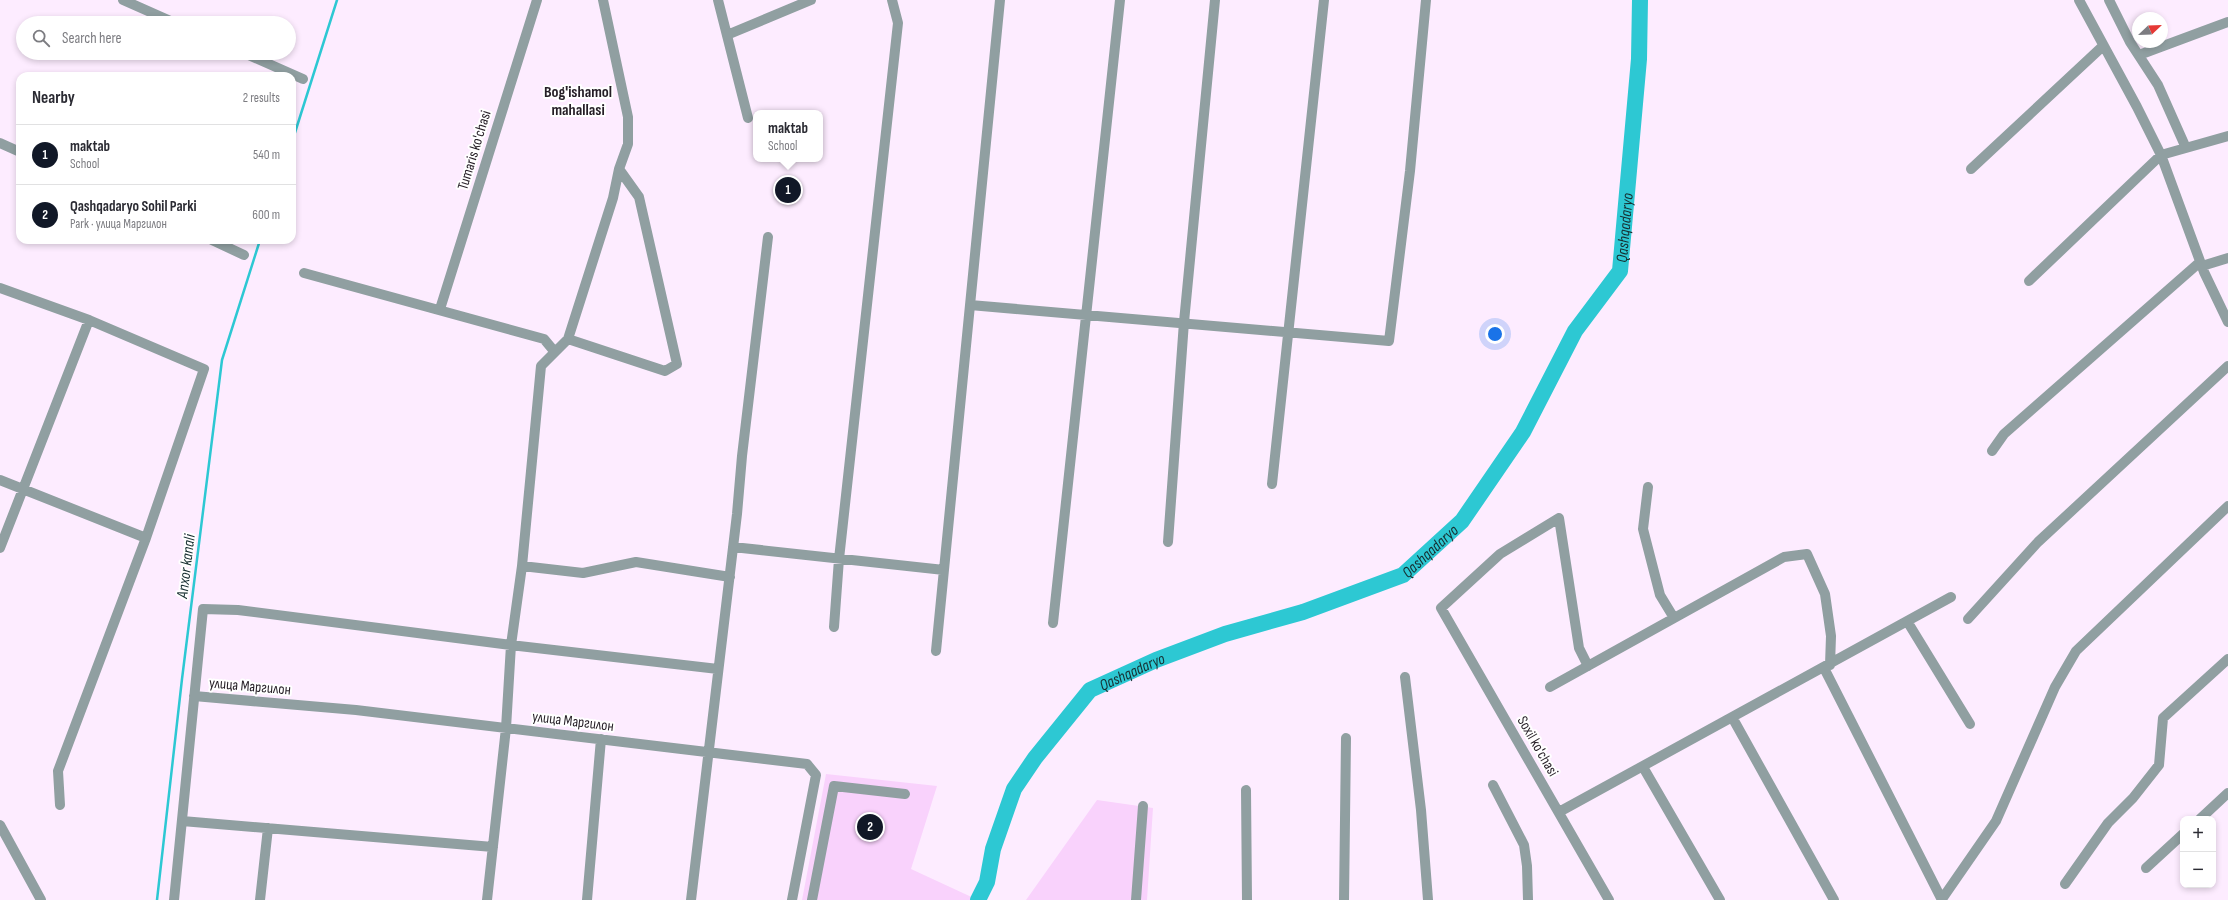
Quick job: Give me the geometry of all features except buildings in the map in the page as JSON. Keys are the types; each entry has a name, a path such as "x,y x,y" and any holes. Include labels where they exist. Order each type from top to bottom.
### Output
{"street":[{"path":"123,0 159,16"},
{"name":"Tumaris ko'chasi","path":"440,309 536,0"},
{"path":"487,900 506,728 511,645 522,566 540,366 554,350 568,339 613,198 619,170 628,144 628,117 603,0"},
{"path":"718,0 748,118"},
{"path":"727,35 811,0"},
{"path":"834,628 839,558 898,23 892,0"},
{"path":"936,651 1000,0"},
{"path":"1052,624 1120,0"},
{"path":"1168,542 1184,322 1215,0"},
{"path":"1272,484 1324,0"},
{"path":"970,306 1184,322 1389,341 1410,171 1426,0"},
{"path":"2079,0 2138,107 2161,155 2201,264 2228,322"},
{"path":"2109,0 2139,55 2158,85 2186,148"},
{"path":"2139,55 2228,22"},
{"path":"1971,169 2103,46"},
{"path":"260,60 287,72"},
{"path":"296,76 303,79"},
{"path":"2029,281 2161,155 2228,136"},
{"path":"0,143 16,150"},
{"path":"568,339 665,371 677,364 639,197 619,170"},
{"path":"690,900 730,577 742,456 768,237"},
{"path":"221,244 244,255"},
{"path":"1992,451 2004,434 2201,264 2228,258"},
{"path":"304,273 440,309 544,339 554,350"},
{"path":"0,288 89,320 204,369 146,538 58,771 60,806"},
{"path":"0,548 89,320"},
{"path":"1968,619 2038,542 2228,366"},
{"path":"0,480 146,538"},
{"path":"1648,487 1643,528 1660,595 1674,618"},
{"path":"1550,687 1784,556 1807,554 1825,594 1831,636 1827,666 1942,899 1996,821 2055,687 2076,651 2228,506"},
{"name":"Soxil ko'chasi","path":"1588,666 1579,648 1559,518 1500,554 1441,608 1609,900"},
{"path":"733,547 944,570"},
{"path":"522,566 583,573 636,562 730,577"},
{"path":"1559,812 1644,767 1951,597"},
{"path":"174,900 203,608 238,610 511,645 718,669"},
{"path":"1907,621 1970,724"},
{"path":"2065,884 2108,823 2133,798 2159,765 2163,718 2228,659"},
{"path":"1405,677 1421,810 1428,900"},
{"name":"улица Маргилон","path":"194,696 356,710 807,764 816,775 792,900"},
{"path":"1732,717 1834,900"},
{"path":"1344,900 1346,738"},
{"path":"587,900 601,739"},
{"path":"1644,767 1720,900"},
{"path":"1493,785 1524,845 1527,866 1528,900"},
{"path":"812,900 834,786 905,794"},
{"path":"1246,790 1247,900"},
{"path":"2203,816 2228,793"},
{"path":"1136,900 1143,806"},
{"path":"182,821 493,847"},
{"path":"0,825 40,900"},
{"path":"260,900 268,828"},
{"path":"2146,868 2180,837"}],"shaded area":[{"path":"826,774 937,786 911,869 978,900 802,900"},
{"path":"1097,800 1153,808 1147,900 1026,900"}],"waterway":[{"name":"Anxor kanali","path":"296,129 337,0"},
{"name":"Qashqadaryo","path":"978,900 987,882 993,849 1014,789 1035,758 1090,690 1156,660 1225,634 1303,612 1403,575 1462,521 1523,432 1575,331 1620,271 1639,59 1640,0"},
{"name":"Anxor kanali","path":"157,900 182,679 222,360 259,244"}],"place":[{"name":"maktab","path":"788,190"},
{"name":"Qashqadaryo Sohil Parki","path":"870,827"}],"district":[{"name":"Bog'ishamol mahallasi","path":"578,100"}]}
